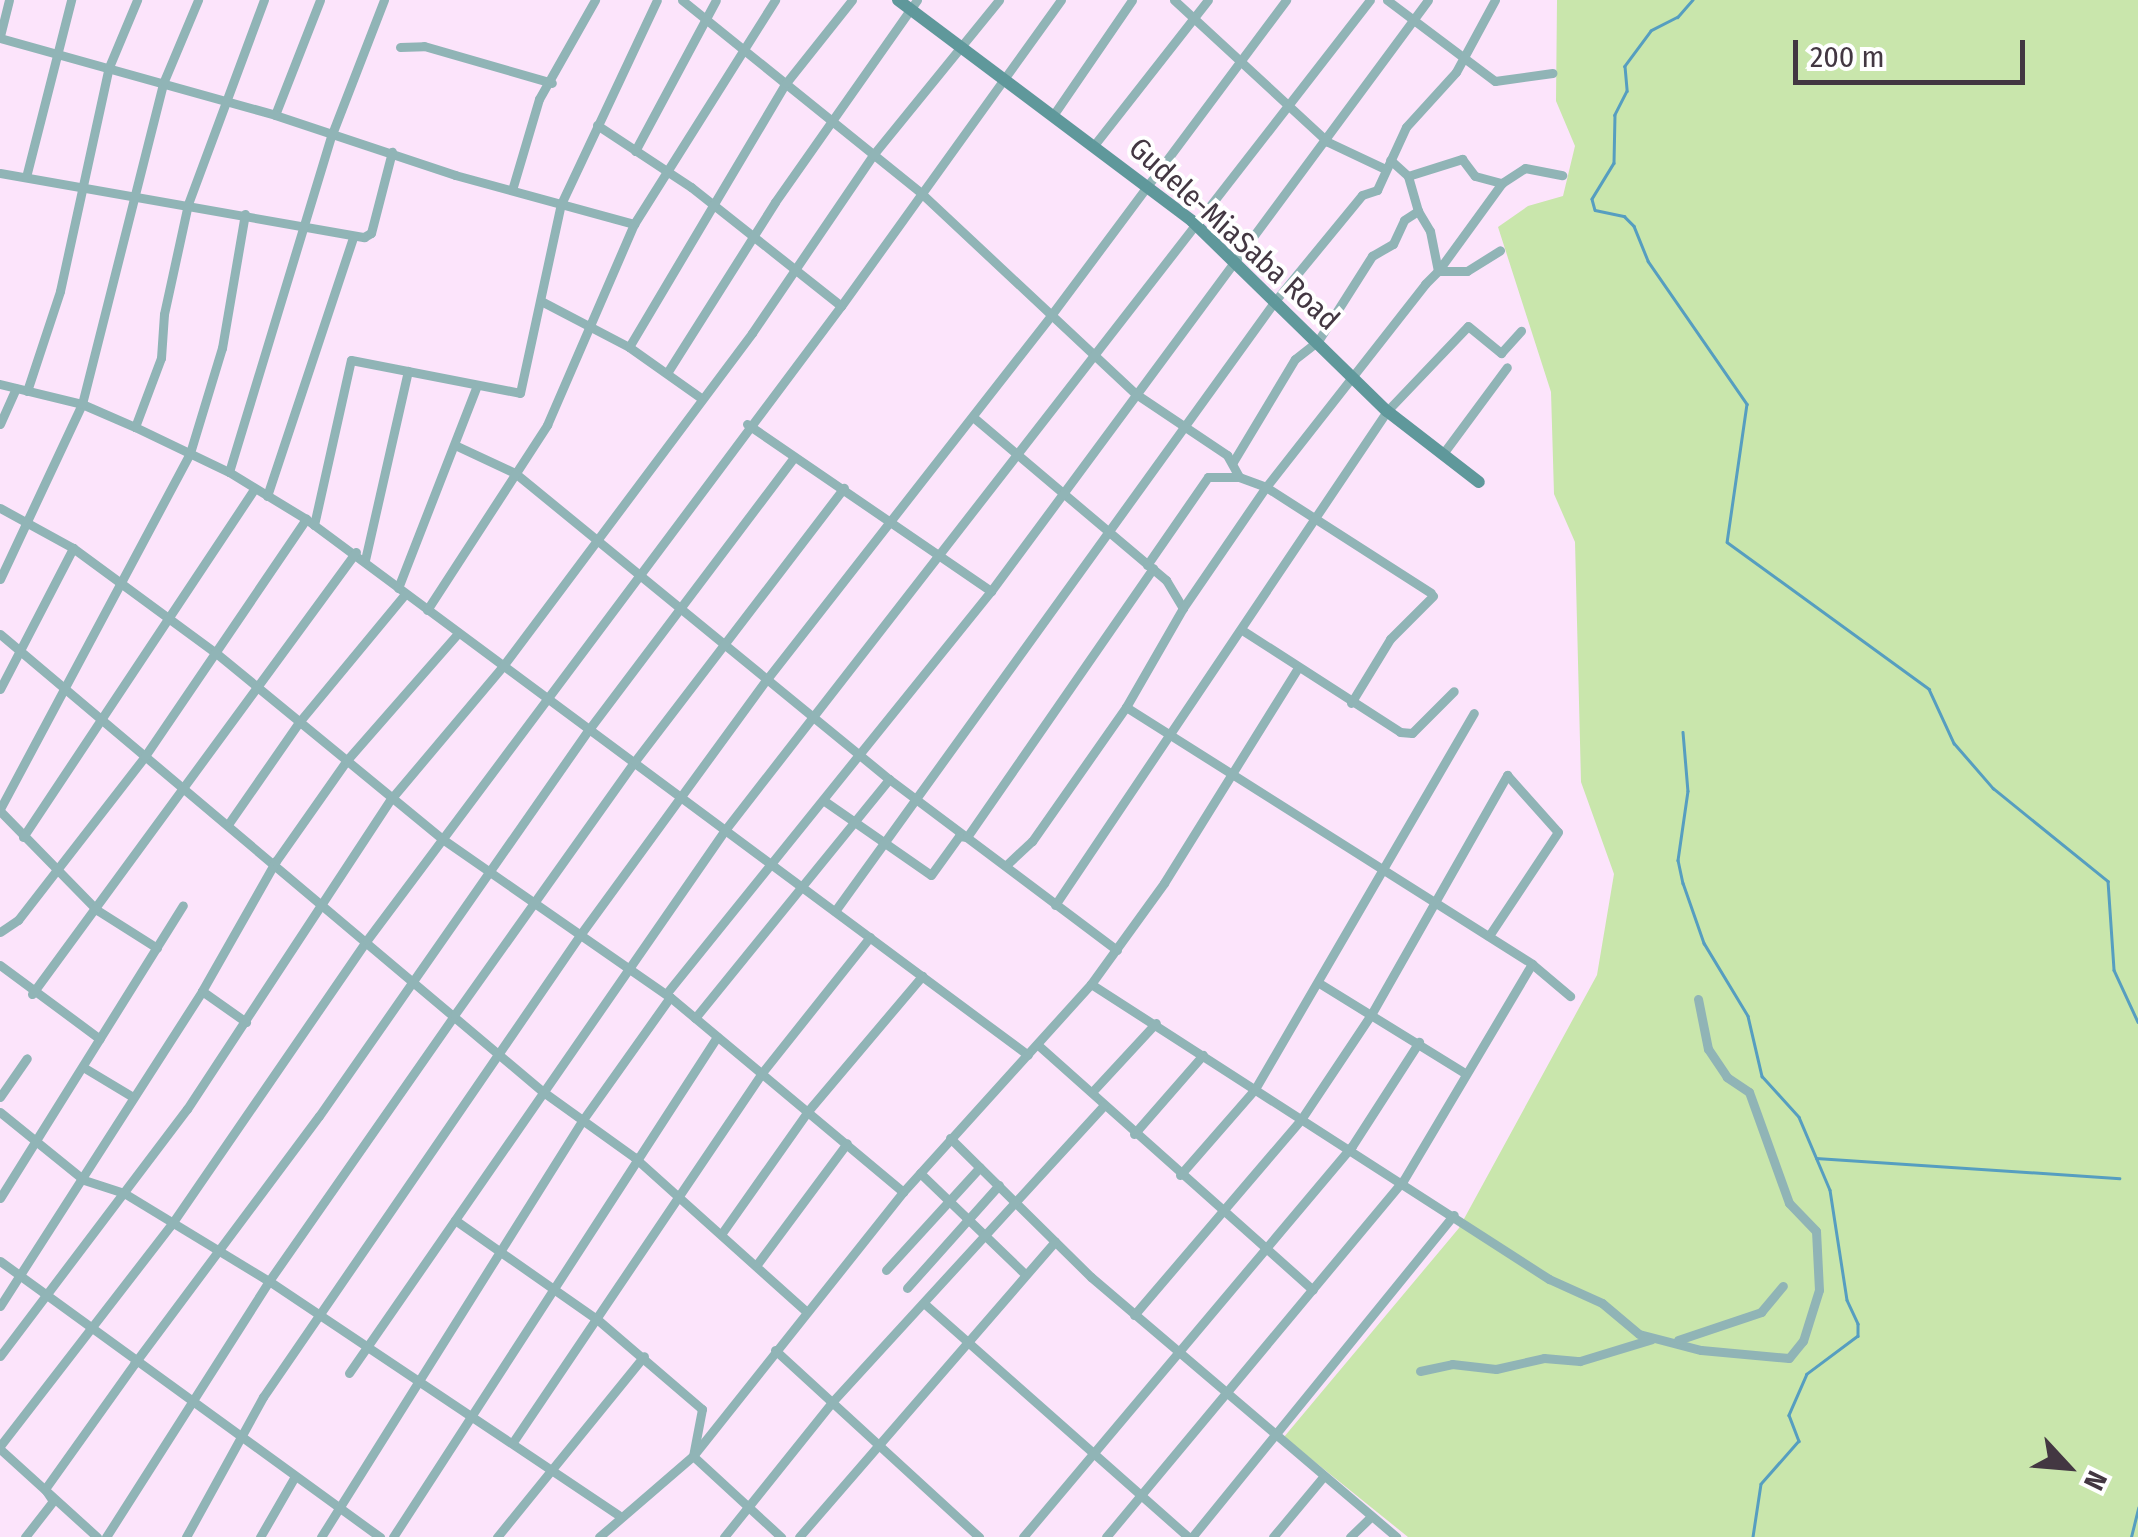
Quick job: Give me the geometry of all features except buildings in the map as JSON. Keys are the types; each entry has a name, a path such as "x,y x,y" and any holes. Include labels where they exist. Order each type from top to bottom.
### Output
{"street":[{"path":"9,0 0,37 164,81 634,224"},
{"path":"26,177 71,0"},
{"path":"27,391 60,291 110,66 137,0"},
{"path":"0,579 82,404 140,194 164,81 198,0"},
{"path":"134,427 161,358 164,314 188,204 222,100 264,0"},
{"path":"275,115 320,0"},
{"path":"229,472 332,134 384,0"},
{"path":"512,190 538,99 552,84 595,0"},
{"path":"0,932 18,920 145,756 310,522 352,360 476,388 520,393 561,204 657,0"},
{"path":"682,0 708,14 831,122 921,193 1091,354 1136,394 1233,462 1239,476"},
{"path":"634,151 716,0"},
{"path":"427,610 546,424 634,224 775,0"},
{"path":"629,347 710,202 786,83 852,0"},
{"name":"Gudele-MiaSaba Road","path":"898,0 914,5 961,51 1095,144 1192,221 1387,410 1479,482"},
{"path":"0,1356 124,1193 246,1022 320,900 391,799 503,666 796,269 873,155 999,0"},
{"path":"96,1537 0,1447 171,1226 366,940 546,695 842,306 1061,0"},
{"path":"1054,114 1132,0"},
{"path":"1174,0 1197,17 1328,142 1408,176 1418,212 1432,236 1438,271"},
{"path":"1095,144 1208,0"},
{"path":"186,1537 243,1443 263,1397 580,935 767,679 1052,314 1286,0"},
{"path":"349,1373 625,966 725,830 942,554 1192,221 1370,0"},
{"path":"1387,0 1449,51 1465,54 1501,82 1552,73"},
{"path":"321,1537 498,1253 668,995 770,862 991,592 1328,142 1428,0"},
{"path":"835,911 1276,301 1349,210 1377,190 1406,127 1465,54 1496,0"},
{"path":"666,374 831,122 914,5"},
{"path":"400,47 424,46 552,84"},
{"path":"597,125 710,202 842,306"},
{"path":"0,173 140,194 353,237 372,233 392,152"},
{"path":"1408,176 1462,160 1475,176 1502,183"},
{"path":"1007,864 1032,841 1126,707 1183,608 1266,487 1438,271 1502,183 1525,168 1562,175"},
{"path":"1233,462 1295,359 1318,341 1372,256 1393,244 1404,220 1418,212"},
{"path":"157,948 97,910 0,810 63,681 190,453 222,348 245,214"},
{"path":"267,496 353,237"},
{"path":"1438,271 1467,271 1500,250"},
{"path":"541,301 588,322 701,398"},
{"path":"1056,905 1242,630 1310,518 1387,410 1468,326 1500,352 1521,331"},
{"path":"1442,454 1507,367"},
{"path":"365,560 408,370"},
{"path":"0,384 82,404 190,453 229,472 356,552 427,610 1028,1055"},
{"path":"0,424 16,388"},
{"path":"228,823 300,721 402,591 476,388"},
{"path":"972,417 1018,452 1062,496 1180,594 1183,608"},
{"path":"747,424 942,554 991,592"},
{"path":"457,446 484,454 889,779 1007,864 1116,950"},
{"path":"46,1489 590,728 794,457"},
{"path":"967,836 1208,477 1239,476 1266,487 1432,595 1390,639 1351,703"},
{"path":"106,1537 269,1281 455,1014 635,761 844,488"},
{"path":"23,837 254,489"},
{"path":"0,508 73,548 216,653 441,838 668,995 903,1192"},
{"path":"0,689 73,548"},
{"path":"32,994 356,552"},
{"path":"1242,630 1351,703 1412,733 1454,690"},
{"path":"0,1306 17,1273 84,1180 202,991 276,861 346,760 458,632"},
{"path":"0,634 63,681 103,721 276,861 542,1091 634,1157 808,1312"},
{"path":"599,1537 618,1515 693,1456 903,1192 1091,984 1297,669"},
{"path":"1126,707 1532,964 1570,996"},
{"path":"1180,1175 1255,1090 1474,713"},
{"path":"1134,1315 1302,1118 1372,1013 1507,774 1558,832 1488,936"},
{"path":"695,1018 889,779"},
{"path":"823,800 932,875 959,836 967,836"},
{"path":"0,1198 183,905"},
{"path":"513,1442 760,1074 870,937"},
{"path":"1106,1537 1402,1181 1532,964"},
{"path":"0,965 32,994 100,1040"},
{"path":"722,1233 808,1111 922,976"},
{"path":"1320,982 1465,1074"},
{"path":"1091,984 1652,1339"},
{"path":"202,991 246,1022"},
{"path":"1678,1340 1700,1350 1790,1358 1803,1341 1819,1290 1816,1231 1789,1204 1749,1092 1727,1078 1708,1049 1698,998"},
{"path":"1092,1092 1156,1023"},
{"path":"393,1537 634,1157 717,1037"},
{"path":"1023,1537 1096,1455 1177,1352 1352,1146 1419,1042"},
{"path":"1038,1044 1134,1134 1313,1290"},
{"path":"1134,1134 1204,1055"},
{"path":"0,1097 28,1058"},
{"path":"84,1067 133,1097"},
{"path":"724,1537 832,1401 926,1305 1104,1105"},
{"path":"0,1112 36,1146 84,1180 124,1193 171,1226 269,1281 370,1345 618,1515"},
{"path":"950,1138 1134,1315 1396,1537"},
{"path":"758,1264 847,1144"},
{"path":"886,1270 980,1167"},
{"path":"920,1173 1025,1274"},
{"path":"907,1288 999,1185"},
{"path":"926,1305 1139,1498 1190,1537 1454,1215"},
{"path":"455,1220 598,1320 702,1409 693,1456"},
{"path":"799,1537 878,1441 1055,1242"},
{"path":"0,1260 134,1364 380,1537"},
{"path":"1420,1371 1439,1372 1452,1364 1496,1369 1544,1358 1580,1360 1652,1339 1678,1340 1761,1312 1783,1286"},
{"path":"775,1350 979,1537"},
{"path":"496,1537 644,1356"},
{"path":"693,1456 781,1537"},
{"path":"1273,1537 1323,1477"},
{"path":"260,1537 294,1478"},
{"path":"25,1537 52,1501 46,1489"},
{"path":"1350,1537 1371,1517"}],"green space":[{"path":"1557,0 2138,0 2138,1537 1408,1537 1284,1437 1459,1228 1597,975 1614,874 1581,782 1575,542 1554,494 1551,392 1498,227 1528,206 1563,196 1575,146 1556,101"}],"waterway":[{"path":"1693,0 1678,17 1651,31 1625,66 1627,91 1615,115 1614,163 1592,199 1595,210 1624,216 1634,226 1648,261 1747,404 1727,542 1929,689 1954,743 1993,788 2108,881 2114,970 2138,1022"},
{"path":"1683,732 1688,791 1678,860 1683,883 1704,943 1748,1016 1762,1076 1799,1117 1830,1190 1847,1300 1858,1324 1858,1336 1807,1374 1789,1415 1799,1441 1761,1484 1753,1537"},
{"path":"1816,1158 2119,1178"},
{"path":"2131,1537 2138,1508"}]}
